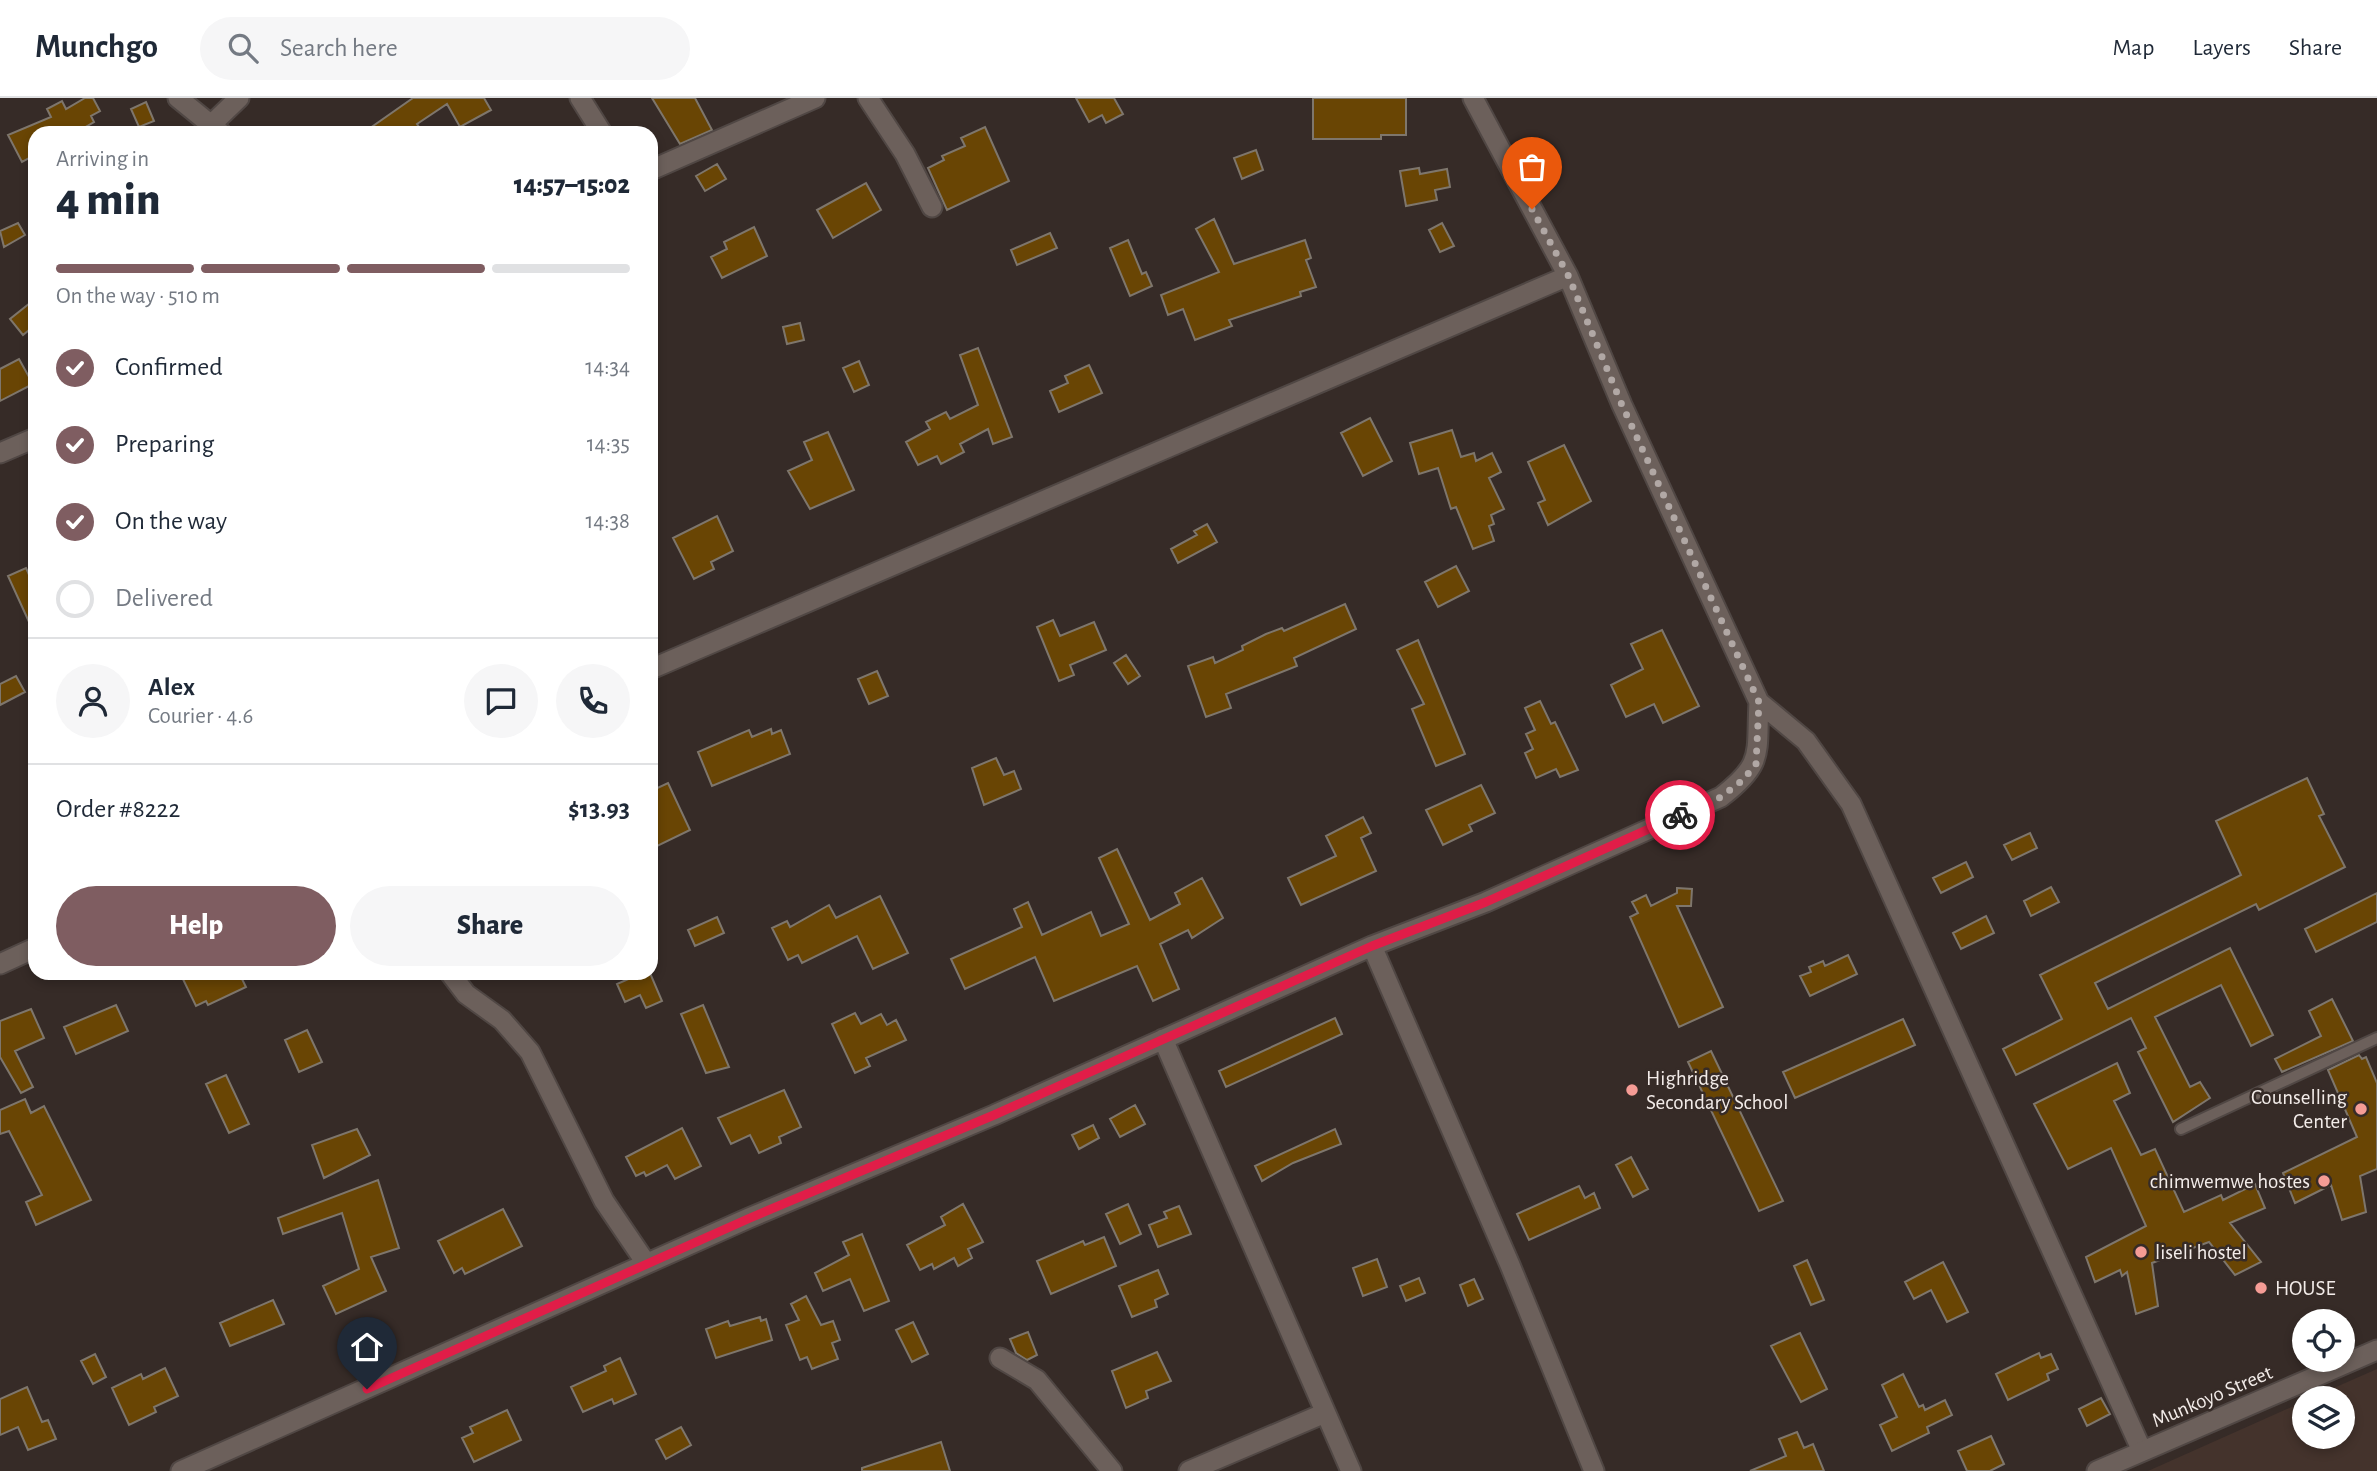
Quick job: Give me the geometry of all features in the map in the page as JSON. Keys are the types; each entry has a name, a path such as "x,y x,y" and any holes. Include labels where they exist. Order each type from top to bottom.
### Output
{"street":[{"path":"178,98 212,126"},
{"path":"218,126 239,98"},
{"path":"580,98 598,126"},
{"path":"658,167 815,98"},
{"path":"869,98 905,154 932,206"},
{"path":"1473,98 1568,275 1622,405 1759,702 1806,741 1851,804 2141,1451"},
{"path":"658,666 1568,275"},
{"path":"0,453 28,441"},
{"path":"181,1471 646,1264 994,1115 1372,946 1486,902 1721,797 1743,780 1756,764 1759,702"},
{"path":"1372,946 1510,1265 1594,1471"},
{"path":"2,959 28,950"},
{"path":"455,980 466,994 502,1020 530,1052 604,1201 646,1264"},
{"path":"1163,1039 1351,1471"},
{"name":"Munkoyo Street","path":"2097,1471 2377,1350"},
{"path":"1000,1358 1037,1380 1112,1471"},
{"path":"1189,1471 1325,1413"}],"lane":[{"path":"2180,1129 2377,1038"}],"shaded area":[{"path":"2377,1369 2377,1471 2148,1471 2292,1407 2292,1449 2355,1449 2355,1386 2338,1386"}],"building":[{"path":"85,98 93,98 100,111 91,116 94,122 87,126 30,126 51,117 47,109 62,101 66,109"},
{"path":"413,98 484,98 491,110 462,126 447,104 417,124 418,126 373,126"},
{"path":"652,98 695,98 712,130 680,144"},
{"path":"1076,98 1114,98 1123,114 1106,123 1102,115 1089,122"},
{"path":"1313,98 1406,98 1406,135 1381,135 1381,139 1313,139"},
{"path":"146,102 154,121 139,126 131,109"},
{"path":"28,127 28,159 22,162 8,135"},
{"path":"985,127 1009,181 947,210 928,168 944,160 942,156 965,146 961,138"},
{"path":"1256,150 1263,170 1242,179 1234,158"},
{"path":"717,164 726,179 705,191 696,176"},
{"path":"1419,168 1420,174 1447,169 1450,187 1435,190 1437,200 1406,206 1400,171"},
{"path":"866,183 881,210 833,238 817,210"},
{"path":"1214,219 1234,264 1305,240 1311,258 1306,260 1316,287 1300,292 1301,296 1229,320 1232,326 1195,340 1183,309 1168,315 1161,295 1219,272 1196,229"},
{"path":"18,223 25,235 4,247 0,231"},
{"path":"1442,223 1454,246 1440,252 1429,230"},
{"path":"754,227 767,256 722,278 711,257 727,249 724,242"},
{"path":"1050,233 1057,248 1017,265 1011,250"},
{"path":"1128,240 1142,274 1146,272 1152,286 1130,296 1110,248"},
{"path":"28,305 28,331 23,335 10,319"},
{"path":"800,323 804,340 787,344 783,327"},
{"path":"978,348 1012,437 993,444 988,429 960,444 964,452 941,464 937,456 918,465 906,442 930,429 926,422 946,412 950,419 978,405 960,355"},
{"path":"19,359 28,375 28,387 0,401 0,369"},
{"path":"859,361 869,385 854,392 843,368"},
{"path":"1089,365 1102,393 1059,412 1050,391 1068,383 1065,376"},
{"path":"1370,418 1392,461 1363,476 1341,433"},
{"path":"1452,430 1461,457 1474,453 1476,461 1492,453 1501,472 1489,478 1504,509 1491,515 1494,524 1489,526 1494,541 1473,549 1456,507 1451,509 1438,468 1419,474 1410,443"},
{"path":"828,432 854,490 810,509 788,471 812,460 804,442"},
{"path":"1564,445 1591,501 1548,525 1538,503 1545,500 1528,462"},
{"path":"717,516 733,551 711,562 714,569 694,579 673,538"},
{"path":"1207,524 1217,542 1178,563 1171,549 1197,535 1194,531"},
{"path":"1456,566 1469,591 1438,607 1425,582"},
{"path":"26,568 28,620 8,576"},
{"path":"1345,604 1356,629 1294,658 1297,666 1226,694 1231,708 1206,717 1188,666 1213,657 1215,663 1243,650 1242,646 1266,634 1282,628 1284,631"},
{"path":"1053,620 1060,636 1094,622 1106,650 1070,665 1074,675 1059,681 1037,627"},
{"path":"1662,630 1699,706 1663,723 1654,704 1626,717 1611,685 1643,669 1631,644"},
{"path":"1418,640 1465,754 1436,766 1412,709 1424,704 1397,650"},
{"path":"1126,655 1140,676 1128,684 1114,663"},
{"path":"877,671 888,696 869,704 858,679"},
{"path":"16,676 25,692 0,705 0,684"},
{"path":"1540,701 1551,724 1555,722 1578,770 1560,777 1556,769 1536,778 1525,753 1533,749 1526,734 1535,730 1525,708"},
{"path":"771,729 772,734 781,730 790,754 712,786 698,752 749,730 752,737"},
{"path":"996,758 1004,775 1014,771 1021,789 984,805 972,768"},
{"path":"2307,778 2324,814 2319,816 2345,867 2259,910 2256,904 2095,983 2108,1009 2230,948 2273,1035 2251,1046 2221,985 2155,1017 2190,1087 2200,1082 2210,1098 2173,1122 2138,1052 2146,1048 2131,1018 2016,1075 2003,1049 2062,1019 2040,975 2241,875 2216,821"},
{"path":"668,783 690,830 658,846 658,788"},
{"path":"1481,785 1495,813 1469,825 1472,831 1443,845 1426,810"},
{"path":"1363,817 1371,833 1361,838 1376,871 1301,905 1288,878 1336,856 1326,836"},
{"path":"2030,833 2037,848 2012,860 2004,845"},
{"path":"1117,849 1150,920 1180,904 1175,893 1202,878 1223,918 1192,938 1188,930 1160,944 1179,989 1153,1001 1137,966 1054,1001 1035,957 965,989 951,959 1022,927 1014,909 1028,902 1042,935 1091,912 1101,936 1129,924 1099,858"},
{"path":"1966,862 1973,877 1941,893 1933,878"},
{"path":"2051,887 2059,902 2031,916 2024,901"},
{"path":"1677,888 1692,889 1691,906 1677,906 1723,1007 1679,1027 1630,917 1638,913 1632,902 1646,895 1651,906 1677,893"},
{"path":"2377,893 2377,922 2316,952 2305,929"},
{"path":"880,896 908,953 873,969 857,936 802,963 798,955 788,960 772,928 787,921 790,927 829,905 836,918"},
{"path":"1986,916 1994,933 1961,949 1953,933"},
{"path":"717,917 724,933 695,946 688,930"},
{"path":"1848,955 1857,974 1810,996 1800,976 1811,972 1809,967 1823,961 1825,966"},
{"path":"183,980 242,980 246,987 208,1005 206,1001 196,1006"},
{"path":"626,980 653,980 662,1001 646,1008 640,995 625,1002 617,984"},
{"path":"2332,999 2353,1041 2282,1072 2275,1059 2321,1036 2309,1011"},
{"path":"116,1005 128,1031 76,1054 64,1027"},
{"path":"703,1005 729,1067 706,1073 681,1014"},
{"path":"31,1009 44,1038 15,1051 33,1087 21,1093 0,1057 0,1021"},
{"path":"855,1013 861,1024 881,1014 887,1025 896,1020 906,1040 866,1058 870,1066 855,1073 832,1024"},
{"path":"1335,1018 1342,1034 1226,1087 1219,1071"},
{"path":"1903,1019 1915,1045 1795,1098 1783,1072"},
{"path":"307,1030 322,1062 299,1072 285,1040"},
{"path":"1711,1051 1783,1201 1759,1211 1688,1062"},
{"path":"2359,1055 2362,1059 2366,1057 2377,1083 2377,1169 2360,1176 2366,1212 2342,1220 2331,1185 2295,1203 2283,1173 2357,1137 2328,1070"},
{"path":"2117,1063 2130,1093 2114,1101 2141,1155 2155,1149 2184,1212 2221,1195 2223,1200 2255,1184 2265,1208 2230,1223 2261,1262 2235,1275 2209,1242 2152,1263 2158,1306 2136,1314 2127,1272 2122,1276 2120,1270 2095,1282 2086,1257 2146,1226 2111,1148 2068,1169 2034,1104"},
{"path":"226,1075 249,1124 229,1133 206,1084"},
{"path":"784,1090 801,1127 779,1137 781,1143 759,1153 750,1135 731,1144 718,1118"},
{"path":"25,1099 31,1113 44,1106 91,1200 36,1225 26,1202 42,1195 9,1131 0,1134 0,1110"},
{"path":"1135,1105 1145,1124 1120,1137 1110,1119"},
{"path":"1093,1125 1099,1138 1079,1149 1072,1135"},
{"path":"682,1128 701,1166 675,1179 667,1165 646,1176 644,1172 636,1176 626,1157"},
{"path":"357,1129 370,1155 324,1178 312,1145"},
{"path":"1335,1129 1341,1144 1293,1163 1262,1181 1255,1166"},
{"path":"1631,1157 1648,1189 1633,1197 1616,1165"},
{"path":"378,1180 399,1248 371,1257 386,1291 336,1314 323,1286 359,1269 342,1213 283,1234 278,1218"},
{"path":"1579,1186 1585,1198 1594,1193 1600,1208 1529,1240 1517,1214"},
{"path":"963,1204 983,1242 968,1249 972,1258 958,1266 954,1258 934,1269 932,1264 920,1270 907,1245 945,1225 941,1217"},
{"path":"1128,1204 1141,1234 1120,1244 1106,1214"},
{"path":"1179,1206 1191,1234 1158,1247 1149,1225 1167,1218 1164,1212"},
{"path":"503,1209 522,1246 465,1274 462,1268 454,1273 438,1241"},
{"path":"862,1234 889,1301 864,1311 850,1279 823,1291 815,1273 849,1255 843,1242"},
{"path":"1104,1237 1116,1266 1051,1294 1037,1261 1083,1241 1085,1245"},
{"path":"1377,1259 1387,1287 1363,1296 1353,1268"},
{"path":"1807,1260 1824,1300 1811,1305 1794,1266"},
{"path":"1943,1262 1968,1312 1947,1322 1931,1290 1914,1299 1905,1282"},
{"path":"1158,1270 1168,1294 1155,1300 1157,1307 1132,1317 1119,1286"},
{"path":"1419,1278 1425,1293 1406,1301 1400,1286"},
{"path":"1474,1279 1483,1299 1468,1306 1460,1285"},
{"path":"806,1296 821,1325 833,1321 840,1340 832,1343 838,1359 812,1369 807,1357 800,1360 786,1325 799,1320 791,1304"},
{"path":"273,1300 284,1324 230,1346 220,1323"},
{"path":"760,1317 761,1321 766,1319 772,1340 716,1358 706,1329 728,1321 730,1326"},
{"path":"913,1322 928,1354 912,1362 896,1330"},
{"path":"1028,1332 1037,1355 1027,1360 1016,1353 1010,1339"},
{"path":"1800,1333 1827,1389 1801,1402 1771,1346"},
{"path":"1157,1352 1171,1381 1146,1391 1148,1398 1126,1408 1112,1371"},
{"path":"2039,1353 2041,1358 2051,1354 2058,1369 2047,1374 2049,1380 2008,1400 1996,1374"},
{"path":"95,1354 106,1377 93,1384 81,1361"},
{"path":"620,1358 636,1394 614,1404 612,1399 583,1412 571,1387 606,1371 604,1366"},
{"path":"165,1368 178,1396 154,1407 156,1412 129,1425 112,1388 141,1374 143,1379"},
{"path":"1903,1374 1919,1407 1923,1405 1925,1410 1945,1400 1952,1415 1927,1427 1929,1433 1892,1451 1880,1425 1897,1417 1882,1385"},
{"path":"27,1387 42,1422 48,1420 56,1439 28,1450 18,1427 0,1435 0,1399"},
{"path":"2101,1398 2110,1414 2087,1426 2079,1409"},
{"path":"507,1410 521,1440 474,1462 462,1438 473,1433 470,1427"},
{"path":"681,1427 691,1445 666,1459 656,1440"},
{"path":"1797,1432 1804,1448 1813,1444 1824,1471 1750,1471 1786,1456 1779,1439"},
{"path":"1991,1436 2004,1464 1990,1471 1967,1471 1958,1451"},
{"path":"941,1442 950,1471 862,1471 862,1468"}],"way so far":[{"path":"1532,209 1568,275 1622,405 1759,702 1756,764 1743,780 1721,797 1680,815"}],"place":[{"name":"Highridge Secondary School","path":"1632,1090"},
{"name":"Counselling Center","path":"2361,1109"},
{"name":"chimwemwe hostes","path":"2324,1181"},
{"name":"liseli hostel","path":"2141,1252"},
{"name":"HOUSE","path":"2261,1288"}],"route":[{"path":"367,1389 529,1315 994,1115 1372,946 1486,902 1680,815"}]}
